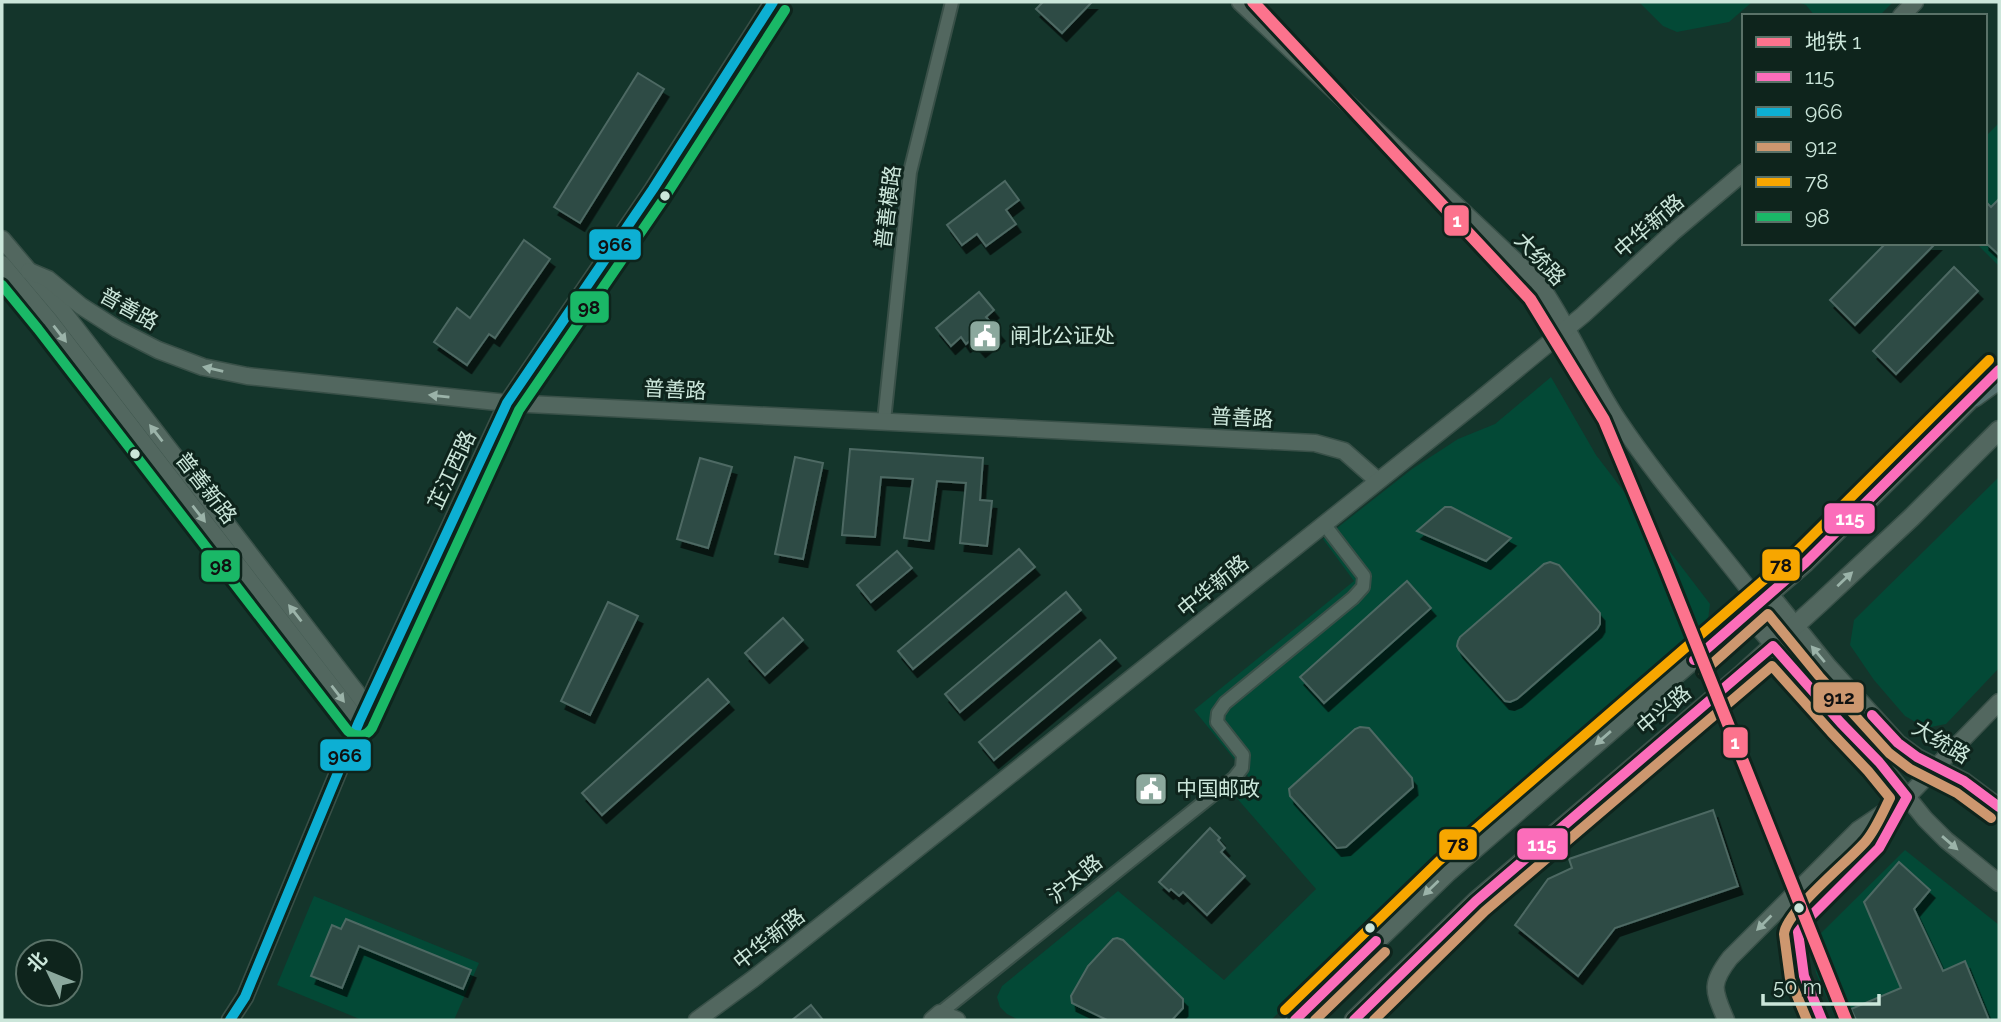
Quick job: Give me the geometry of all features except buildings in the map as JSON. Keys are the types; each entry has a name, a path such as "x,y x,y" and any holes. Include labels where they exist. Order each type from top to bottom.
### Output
{"highway":[{"path":"1974,396 1999,378"}],"main road":[{"name":"中兴路","path":"1295,1020 1448,872 1747,614 1760,593 1805,563 1999,370"},
{"name":"中兴路","path":"1354,1020 1476,901 1795,626 1912,517 1999,430"}],"street":[{"name":"芷江西路","path":"230,1020 244,997 359,722 507,403 653,189 773,2"},
{"name":"普善横路","path":"884,421 910,172 952,2"},
{"name":"大统路","path":"1240,2 1538,282 1554,305 1583,362 1619,421 1760,593 1795,626 1898,743 1917,757 1964,781 1999,807"},
{"name":"中华新路","path":"698,1020 981,799 1476,403 1567,329 1672,233 1742,174"},
{"name":"普善路","path":"2,239 23,276"},
{"name":"普善路","path":"2,264 23,276 48,279 81,306 117,329 158,350 203,367 247,376 507,403 1315,443 1344,451 1377,480"},
{"name":"普善新路","path":"23,276 62,310 367,706"},
{"name":"普善新路","path":"23,276 49,320 359,722"},
{"name":"沪太路","path":"936,1017 1234,778 1242,768 1243,755 1217,722 1218,713 1225,703 1363,587 1364,576 1324,524"},
{"path":"1747,614 1946,840 1999,883"},
{"path":"1726,1020 1714,991 1719,972 1730,958 1858,830 1907,797 1999,702"},
{"name":"芷江西路","path":"241,1020 244,997"},
{"path":"936,1017 957,1020"}],"shaded area":[{"path":"1639,2 1752,2 1729,22 1677,32 1663,26"},
{"path":"1798,2 1893,2 1881,14 1813,14 1806,5"},
{"path":"1999,123 1999,266 1978,245 1987,245 1987,135"},
{"path":"1551,377 1596,455 1710,604 1708,620 1702,632 1362,932 1271,1020 1019,1020 1007,1014 1000,1007 997,997 1002,986 1118,891 1224,980 1316,889 1235,796 1252,781 1194,710 1354,581 1323,539 1412,469 1458,439 1495,424"},
{"path":"1999,477 1999,668 1946,724 1926,728 1905,716 1874,680 1850,645 1854,620"},
{"path":"1905,850 1999,925 1999,1020 1836,1020 1816,973 1810,944"},
{"path":"314,896 479,963 454,1020 362,1020 277,985"}],"metro line":[{"name":"1","path":"1253,2 1530,299 1604,420 1846,1020"}],"transit line":[{"name":"966","path":"230,1020 245,997 359,722 507,403 653,189 773,2"},
{"name":"98","path":"2,285 348,731 354,735 364,735 372,728 519,410 665,197 785,10"},
{"name":"78","path":"1285,1010 1439,861 1795,553 1989,360"},
{"name":"115","path":"1694,660 1805,563 1999,370"},
{"name":"912","path":"1703,672 1768,614 1819,676 1889,753 1910,769 1957,793 1991,818"},
{"name":"115","path":"1354,1020 1476,901 1773,646 1879,762 1907,797 1879,848 1798,932 1804,976 1822,1020"},
{"name":"912","path":"1374,1020 1485,911 1772,666 1890,798 1866,841 1806,900 1787,924 1784,934 1790,979 1807,1020"},
{"name":"115","path":"1872,715 1898,743 1917,757 1964,781 1999,807"},
{"name":"115","path":"1295,1020 1376,941"},
{"name":"912","path":"1315,1020 1385,952"}],"place":[{"name":"闸北公证处","path":"985,336"},
{"name":"中国邮政","path":"1151,789"}]}
